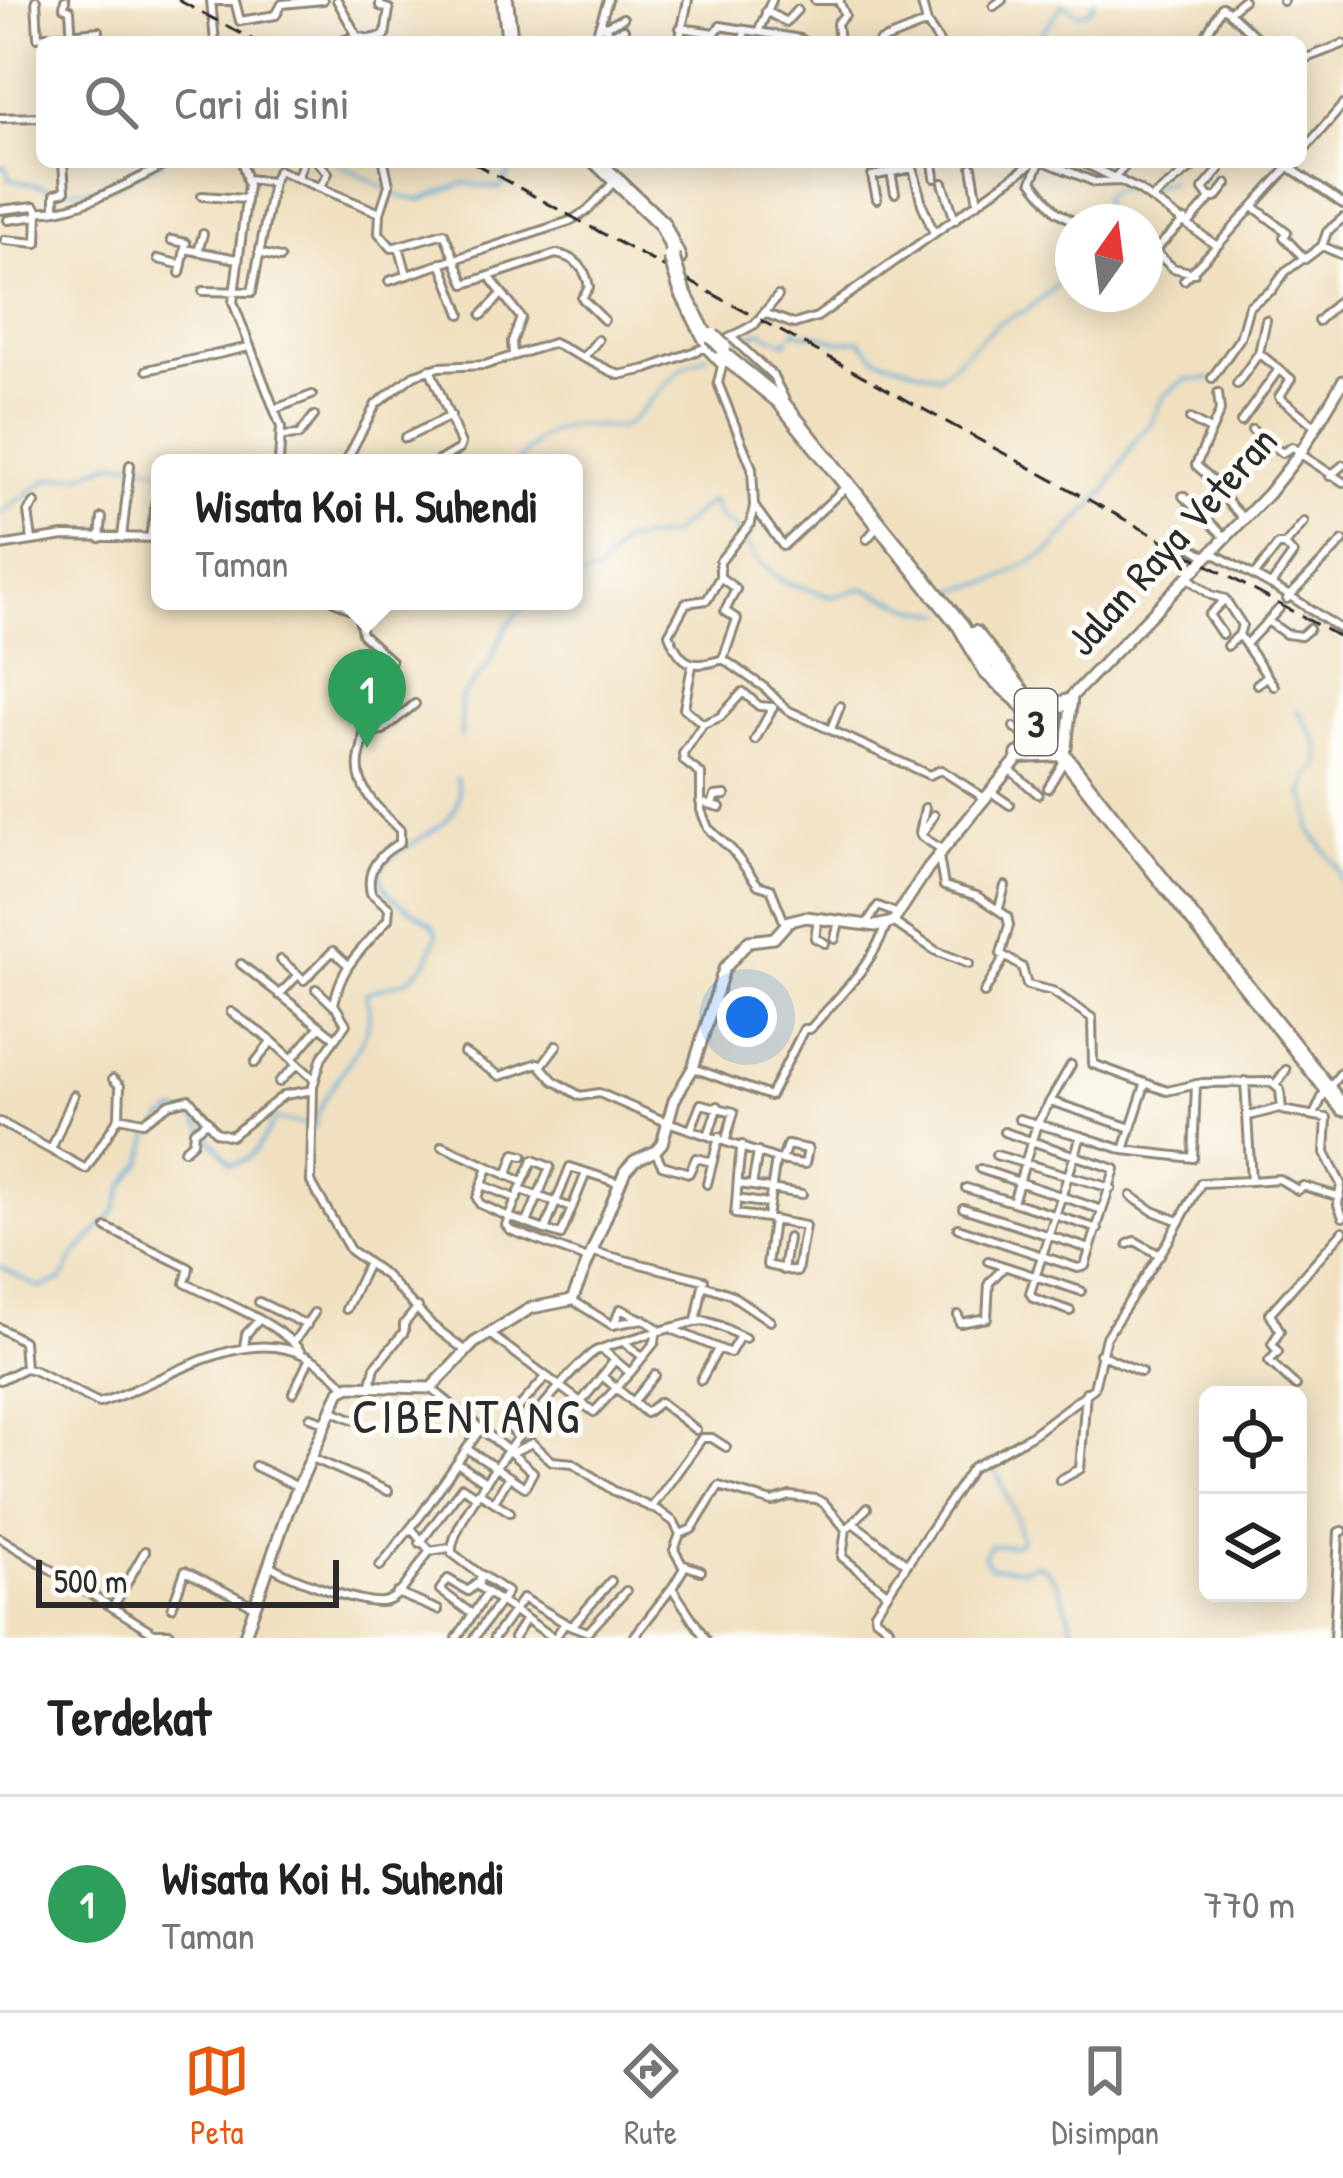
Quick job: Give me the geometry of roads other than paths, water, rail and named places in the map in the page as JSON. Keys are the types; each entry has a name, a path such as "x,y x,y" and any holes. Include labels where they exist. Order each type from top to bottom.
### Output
{"main road":[{"path":"502,0 506,36"},
{"name":"3","path":"598,168 653,224 674,257"},
{"name":"3","path":"600,168 659,222 686,291 715,346 780,401 879,526 1006,668 1064,753 1343,1099"},
{"name":"3","path":"715,346 752,367 785,399 918,568 987,672 1018,699 1037,735 1064,753"},
{"path":"1036,711 1069,702"},
{"path":"1019,755 1064,753"},
{"name":"3","path":"1329,1085 1343,1108"}],"street":[{"path":"36,0 38,36"},
{"path":"65,0 72,36"},
{"path":"214,36 211,0 235,1 240,21 276,15 282,4 323,0"},
{"path":"337,0 357,36"},
{"path":"380,0 380,6 389,10 385,36"},
{"path":"597,36 608,0"},
{"path":"679,36 688,0"},
{"path":"758,32 772,0"},
{"path":"815,0 840,0 845,15 837,22 838,36"},
{"path":"921,0 935,36"},
{"path":"994,6 1002,0"},
{"path":"1214,0 1254,36"},
{"path":"1206,36 1225,9 1243,0"},
{"path":"766,11 786,22 796,10"},
{"path":"603,25 623,18"},
{"path":"894,36 927,23"},
{"path":"603,25 611,34 624,29"},
{"path":"715,36 720,26 783,36"},
{"path":"680,28 707,36"},
{"path":"744,36 746,30"},
{"path":"82,36 99,31"},
{"path":"1307,59 1343,46"},
{"path":"1307,146 1343,105"},
{"path":"0,118 36,117"},
{"path":"55,211 55,194 65,190 63,168"},
{"path":"8,220 55,211 160,168"},
{"path":"244,168 247,179 233,291 235,313 275,409 282,436 280,454"},
{"path":"298,176 301,168"},
{"path":"321,186 329,168"},
{"path":"385,168 389,185 380,213 380,236 390,247 444,233 465,284"},
{"path":"890,168 896,193"},
{"path":"877,200 872,172 904,168"},
{"path":"914,168 934,233"},
{"path":"935,168 955,220"},
{"path":"972,168 978,202"},
{"path":"759,319 794,324 810,320 1031,168"},
{"path":"1038,168 1032,182 1055,210"},
{"path":"1056,168 1099,184 1119,179 1125,168"},
{"path":"1095,168 1187,222 1217,246"},
{"path":"1151,199 1191,168"},
{"path":"1184,280 1288,168"},
{"path":"1297,168 1343,204"},
{"path":"202,290 251,293 278,170 380,213"},
{"path":"1219,170 1203,188 1216,198 1227,184"},
{"path":"247,179 273,182"},
{"path":"388,281 570,221 589,210 611,185"},
{"path":"1271,187 1280,193"},
{"path":"202,196 266,210"},
{"path":"1163,241 1210,197"},
{"path":"0,210 35,206 37,213 37,243 5,240"},
{"path":"1254,207 1283,227 1287,232 1283,237 1304,258"},
{"path":"1212,378 1240,338 1249,306 1272,290 1281,269 1322,246 1328,232 1343,218"},
{"path":"198,252 203,234"},
{"path":"158,260 181,269 186,242 171,240"},
{"path":"399,246 407,275"},
{"path":"1322,246 1343,254"},
{"path":"185,250 237,259"},
{"path":"259,253 280,258"},
{"path":"452,289 556,254 569,258 587,277 589,286 582,298 604,320"},
{"path":"1163,261 1194,273"},
{"path":"442,263 461,314"},
{"path":"491,278 521,320 512,342 513,354"},
{"path":"482,315 500,296"},
{"path":"350,454 380,399 413,375 430,369 485,365 553,343 609,372 626,375 715,346 759,319 778,296"},
{"path":"1318,321 1343,297"},
{"path":"1237,384 1259,353 1266,320"},
{"path":"583,358 598,340"},
{"path":"692,666 676,653 669,631 686,603 707,600 720,577 720,561 751,523 754,506 753,471 718,382 722,366 715,346"},
{"path":"147,370 249,347"},
{"path":"1259,353 1292,379 1279,397 1316,426"},
{"path":"1241,422 1279,368"},
{"path":"430,369 461,447 450,454"},
{"name":"Jalan Raya Veteran","path":"1064,753 1069,702 1244,518 1300,452 1343,381"},
{"path":"1218,393 1220,411 1198,468 1244,518"},
{"path":"275,409 312,395"},
{"path":"282,436 299,435 314,416"},
{"path":"405,438 452,416"},
{"path":"1190,419 1210,430"},
{"path":"1252,430 1282,453 1292,447 1343,482"},
{"path":"122,538 130,465"},
{"path":"1330,476 1343,465"},
{"path":"115,484 127,487"},
{"path":"754,506 783,546 848,485"},
{"path":"1183,496 1225,537"},
{"path":"32,540 28,512 35,503"},
{"path":"100,538 102,518"},
{"path":"1286,544 1304,522"},
{"path":"867,539 879,526"},
{"path":"0,546 72,536 151,537"},
{"path":"1184,543 1254,575 1343,632"},
{"path":"1254,575 1278,544 1286,544"},
{"path":"1271,585 1293,554 1286,544"},
{"path":"1289,598 1342,544"},
{"path":"720,577 736,588 725,611 736,619 723,659"},
{"path":"1187,577 1225,599 1242,625 1227,646"},
{"path":"1222,634 1209,614 1225,599"},
{"path":"1246,644 1279,609"},
{"path":"334,1006 347,964 388,919 390,910 371,893 369,878 384,852 402,837 369,800 359,761 366,733 361,718 391,661 362,634 359,616 349,610"},
{"path":"359,616 367,610"},
{"path":"1269,622 1292,636 1309,629"},
{"path":"1110,635 1121,649"},
{"path":"1239,635 1274,686"},
{"path":"703,724 683,708 692,666 723,659 765,688 775,705"},
{"path":"1257,684 1268,676"},
{"path":"785,924 771,890 758,885 708,828 700,802 701,774 686,763 683,754 703,724 720,717 743,692 759,706 775,705 929,775 941,770 1010,805"},
{"path":"366,733 383,730 415,704"},
{"path":"755,740 775,705"},
{"path":"831,729 840,706"},
{"path":"693,1068 770,1096 804,1029 809,1030 852,984 936,859 1037,735 1014,727"},
{"path":"1048,788 1064,753"},
{"path":"1008,769 1038,794"},
{"path":"700,802 716,806 716,795 725,795"},
{"path":"925,808 921,836 936,859 944,886 999,908 1009,920 1001,950 1004,959 1024,969 1028,986 1052,992 1092,1018 1094,1064 1170,1091 1196,1084 1276,1084"},
{"path":"921,836 934,815"},
{"path":"999,908 1005,886"},
{"path":"866,925 878,906 936,951 969,964"},
{"path":"572,1300 620,1183 634,1161 662,1144 674,1100 693,1068 727,964 749,941 774,938 785,924 806,917 866,925 893,921"},
{"path":"818,919 815,938 825,943"},
{"path":"835,938 839,922"},
{"path":"281,960 306,980 333,951 347,964"},
{"path":"984,993 1004,959"},
{"path":"241,964 335,1038"},
{"path":"279,995 298,974"},
{"path":"316,989 346,1024 322,1057 315,1080 311,1182 343,1241 466,1351"},
{"path":"231,1012 315,1080"},
{"path":"279,1082 320,1026"},
{"path":"255,1063 272,1041"},
{"path":"542,1065 557,1045"},
{"path":"464,1053 500,1076 542,1065 573,1093 585,1097 598,1093 668,1122 709,1133 742,1145 779,1160 805,1164 808,1148 787,1145 779,1160 769,1204 770,1219 771,1235 767,1266 798,1270 804,1225 770,1219 736,1215 735,1178 742,1145"},
{"path":"1013,1202 1037,1124 1071,1065"},
{"path":"1276,1084 1286,1070"},
{"path":"1314,1115 1329,1085 1343,1070"},
{"path":"0,1122 86,1168 119,1117 119,1086 112,1079"},
{"path":"1245,1081 1251,1181"},
{"path":"1018,1119 1124,1150 1192,1158 1196,1084"},
{"path":"1276,1084 1280,1108"},
{"path":"1124,1150 1145,1085"},
{"path":"119,1117 143,1123 169,1103 194,1100 218,1133 231,1136 284,1095 313,1090"},
{"path":"51,1150 74,1094"},
{"path":"1050,1101 1131,1128"},
{"path":"692,1129 702,1102 734,1112 707,1184"},
{"path":"709,1133 718,1106"},
{"path":"1248,1116 1280,1108 1328,1118 1325,1153 1341,1184 1343,1217"},
{"path":"184,1150 193,1142 194,1131 208,1121"},
{"path":"958,1228 1081,1268 1090,1250 1114,1168 1004,1132"},
{"path":"1070,1311 1031,1297 1081,1136"},
{"path":"442,1146 507,1176 538,1197 572,1208"},
{"path":"656,1151 662,1165 689,1173 696,1158 712,1162"},
{"path":"752,1186 758,1152"},
{"path":"507,1176 515,1154 523,1156"},
{"path":"996,1154 1111,1188"},
{"path":"526,1224 549,1166 532,1160 509,1217 509,1230 591,1256 704,1280 696,1323"},
{"path":"488,1168 478,1202 561,1235 586,1173"},
{"path":"544,1230 568,1168 620,1183"},
{"path":"980,1169 1103,1210"},
{"path":"885,1638 889,1628 875,1614 972,1468 1030,1436 1097,1384 1100,1354 1201,1183 1279,1179 1298,1190 1304,1186 1340,1197"},
{"path":"738,1184 799,1193 798,1180"},
{"path":"482,1185 517,1199"},
{"path":"966,1188 1098,1229"},
{"path":"1131,1196 1179,1221"},
{"path":"737,1199 769,1204"},
{"path":"963,1208 1090,1250"},
{"path":"107,1228 189,1268 185,1283 293,1343 345,1387 431,1388 533,1472 525,1486 467,1449"},
{"path":"1296,1386 1269,1361 1278,1352 1272,1344 1280,1331 1270,1312 1343,1231"},
{"path":"771,1235 802,1240"},
{"path":"783,1270 788,1238"},
{"path":"1128,1244 1136,1241 1160,1255"},
{"path":"988,1261 1081,1291"},
{"path":"346,1309 368,1263"},
{"path":"958,1315 959,1323 987,1318 988,1283 1004,1267"},
{"path":"706,1286 730,1294 770,1322"},
{"path":"431,1388 466,1351 531,1308 572,1300 614,1325 641,1319"},
{"path":"259,1302 307,1325"},
{"path":"370,1388 375,1367 418,1307"},
{"path":"614,1325 620,1309 655,1325 658,1334"},
{"path":"293,1343 314,1313"},
{"path":"244,1347 246,1334 258,1321"},
{"path":"450,1548 460,1521 494,1467 593,1353 704,1321 742,1337 731,1352 674,1330"},
{"path":"0,1328 23,1341 25,1368"},
{"path":"491,1334 597,1411 658,1334"},
{"path":"625,1343 643,1357"},
{"path":"0,1380 25,1368 99,1402 214,1352 244,1347 306,1356"},
{"path":"700,1380 718,1348"},
{"path":"602,1349 630,1372"},
{"path":"1100,1354 1141,1372"},
{"path":"293,1394 306,1356"},
{"path":"581,1402 615,1360"},
{"path":"633,1402 655,1375"},
{"path":"602,1376 648,1414 660,1402 696,1430"},
{"path":"519,1437 505,1424 546,1377"},
{"path":"244,1638 310,1457 345,1387"},
{"path":"1060,1480 1080,1469 1086,1392"},
{"path":"330,1410 355,1420"},
{"path":"310,1418 325,1422"},
{"path":"380,1566 479,1431"},
{"path":"652,1507 702,1438 726,1447"},
{"path":"508,1451 532,1443 552,1461 573,1463 614,1491 652,1507 674,1522 680,1534"},
{"path":"310,1457 388,1490"},
{"path":"457,1463 484,1481"},
{"path":"255,1466 298,1487"},
{"path":"494,1502 509,1477"},
{"path":"447,1478 511,1512"},
{"path":"700,1571 684,1564 674,1550 680,1534 704,1513 712,1492 724,1485 776,1502 790,1496 816,1499 907,1564"},
{"path":"420,1543 462,1487"},
{"path":"867,1508 849,1526 842,1557 887,1594"},
{"path":"445,1511 460,1521"},
{"path":"411,1528 430,1551"},
{"path":"1334,1638 1343,1531"},
{"path":"0,1538 157,1634 176,1638"},
{"path":"268,1564 296,1578 364,1599 387,1601 430,1551 450,1548 506,1590 465,1637"},
{"path":"113,1607 145,1551"},
{"path":"633,1638 672,1588 684,1564"},
{"path":"172,1607 184,1571 254,1606"},
{"path":"472,1614 440,1592 448,1579 468,1591 481,1575"},
{"path":"476,1584 555,1638 573,1629 611,1581"},
{"path":"672,1588 705,1638"},
{"path":"494,1638 524,1598 573,1629 588,1632 626,1592"},
{"path":"397,1593 438,1610"},
{"path":"465,1637 472,1614 487,1593"},
{"path":"594,1601 607,1613"},
{"path":"514,1638 526,1619"},
{"path":"535,1638 541,1629"}],"waterway":[{"path":"1039,36 1063,4 1079,14 1090,10 1095,0"},
{"path":"0,166 6,167 10,179 59,191"},
{"path":"69,189 105,190 150,168"},
{"path":"348,168 401,197 421,200 465,183 500,189 513,168"},
{"path":"1140,189 1170,181"},
{"path":"1103,204 1103,196 1116,188 1131,189"},
{"path":"793,333 795,329 839,342 860,340 875,357 939,376 998,323 1027,310 1055,287"},
{"path":"740,340 761,331 786,343 789,338"},
{"path":"525,454 562,428 619,428 683,367 707,356"},
{"path":"949,605 952,591 995,581 1049,552 1105,492 1163,397 1184,380 1213,379"},
{"path":"0,514 48,479 82,475 110,463 151,467"},
{"path":"583,577 598,573 622,542 669,536 712,500 717,514 782,581 832,597 863,588 916,609 946,614"},
{"path":"461,737 461,698 487,667 506,627 521,610"},
{"path":"1298,710 1318,743 1320,765 1303,794 1309,803 1310,830 1338,868 1343,891"},
{"path":"0,1266 39,1288 62,1280 73,1258 115,1211 125,1183 143,1162 150,1134 175,1111 192,1115 231,1164 253,1153 275,1119 315,1127 326,1097 362,1041 369,1012 366,993 409,979 427,962 435,928 390,895 381,878 382,867 452,813 459,797 456,778"},
{"path":"997,1473 1021,1541 989,1546 984,1557 990,1567 1021,1569 1038,1564 1047,1571 1059,1587 1076,1638"}],"railway":[{"path":"178,0 246,36"},
{"path":"483,168 1343,639"}],"place":[{"name":"Wisata Koi H. Suhendi","path":"367,748"}],"district":[{"name":"CIBENTANG","path":"467,1415"}]}
